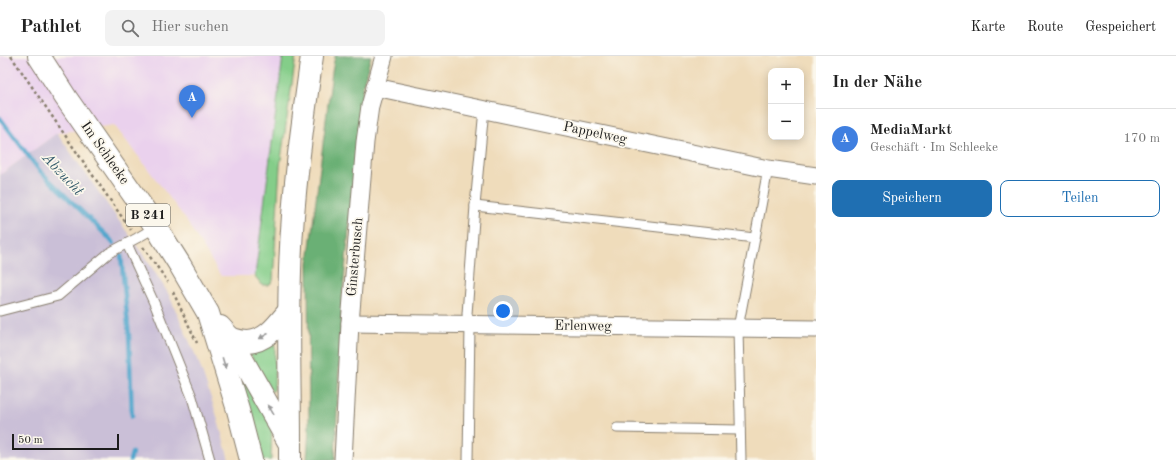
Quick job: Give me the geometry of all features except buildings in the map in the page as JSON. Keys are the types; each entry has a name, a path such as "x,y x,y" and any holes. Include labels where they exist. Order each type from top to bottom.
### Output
{"main road":[{"name":"Im Schleeke","path":"39,56 66,98 156,226 208,313 230,338 290,452"},
{"path":"290,452 290,269 297,170 312,56"},
{"path":"230,338 247,342 258,340 271,332 289,311"},
{"name":"Im Schleeke","path":"208,313 238,410 251,460"}],"street":[{"name":"Ginsterbusch","path":"343,460 350,323 365,142 370,106 384,56"},
{"name":"Pappelweg","path":"375,87 768,169 816,176"},
{"name":"Erlenweg","path":"350,323 816,328"}],"lane":[{"path":"468,460 470,325 468,314 475,206 484,109"},
{"path":"741,460 738,328 768,169"},
{"path":"475,206 755,238"},
{"path":"0,310 58,296 109,253 156,226"},
{"path":"127,244 155,305 192,396 210,460"},
{"path":"617,428 740,430"}],"shaded area":[{"path":"0,56 283,56 255,276 221,276 184,217 114,125 57,133 0,175"},
{"path":"57,133 151,266 168,293 199,363 216,413 229,460 0,460 0,175"}],"green space":[{"path":"283,56 296,56 280,166 273,281 269,285 262,285 255,276"},
{"path":"335,56 371,56 363,85 342,301 335,460 307,460 309,428 308,263"},
{"path":"272,344 275,347 274,390 272,392 248,351"},
{"path":"227,347 272,426 271,460 259,460"}],"waterway":[{"name":"Abzucht","path":"0,118 39,170 113,243"},
{"name":"Abzucht","path":"121,255 129,336 132,416"},
{"name":"Abzucht","path":"130,460 132,453"}],"place":[{"name":"MediaMarkt","path":"192,118"}]}
